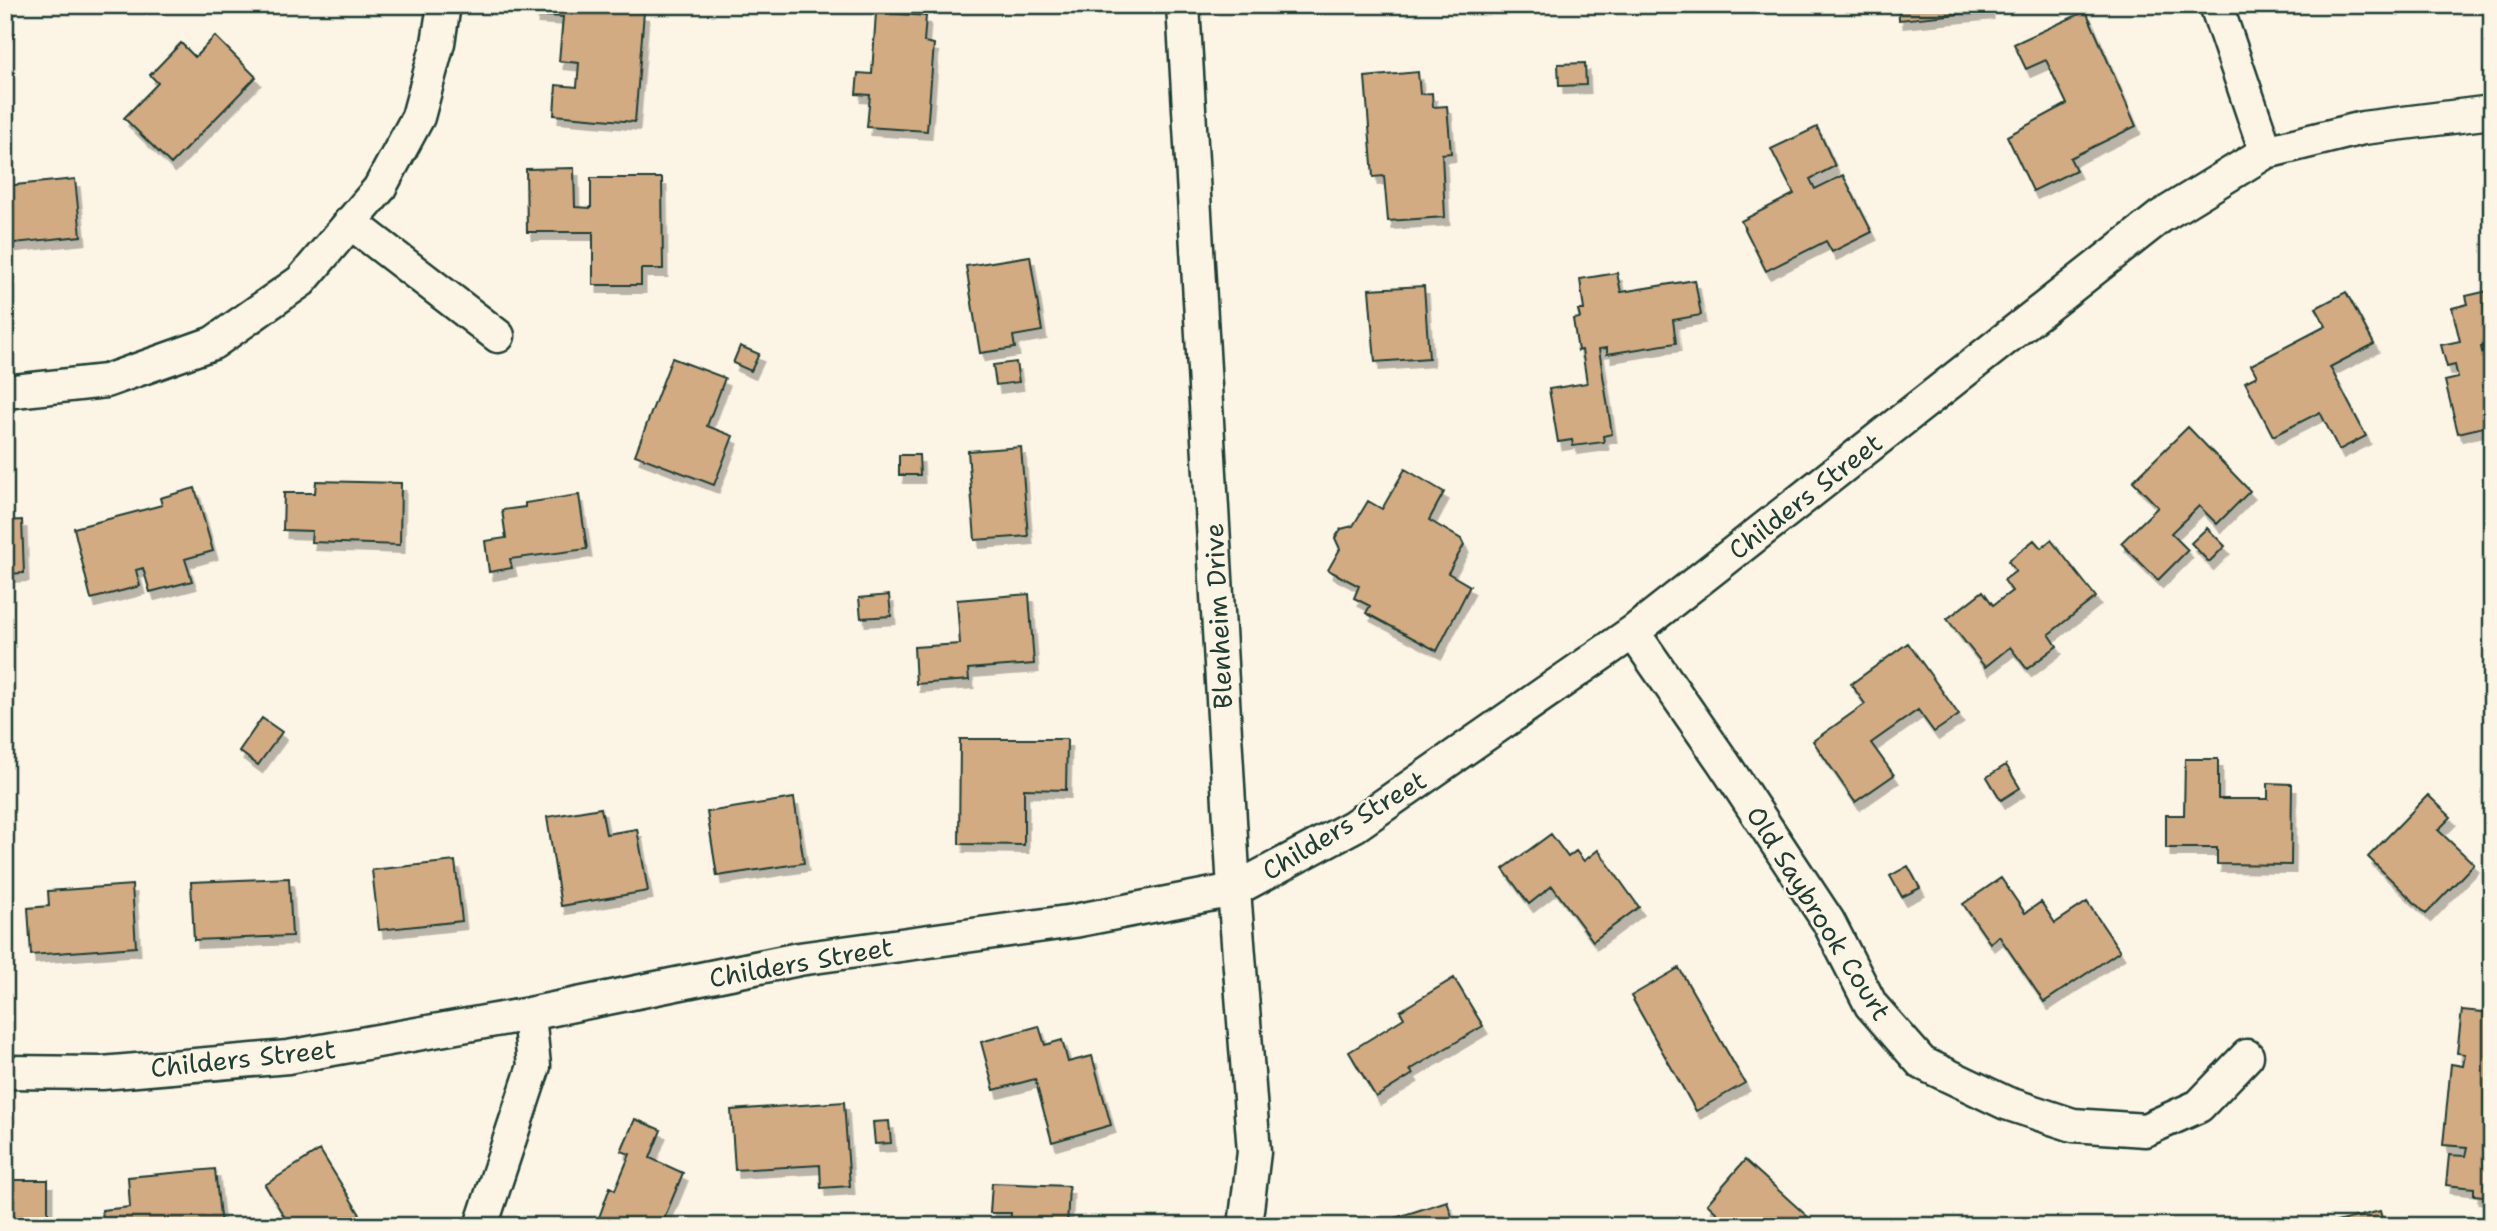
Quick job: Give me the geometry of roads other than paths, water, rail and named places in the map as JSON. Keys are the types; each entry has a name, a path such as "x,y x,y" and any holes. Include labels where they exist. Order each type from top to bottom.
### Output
{"street":[{"path":"5,392 106,381 213,343 301,281 379,189 418,117 438,43 444,5"},
{"name":"Blenheim Drive","path":"1183,5 1234,890 1254,1152 1245,1226"},
{"path":"2216,5 2266,152"},
{"name":"Childers Street","path":"5,1072 102,1073 288,1057 529,1014 799,959 1074,921 1234,890 1354,826 1633,632 2160,217 2266,152 2363,128 2492,112"},
{"path":"350,222 498,336"},
{"name":"Old Saybrook Court","path":"1633,632 1828,921 1871,1006 1922,1063 2006,1103 2073,1125 2145,1130 2199,1106 2248,1056"},
{"path":"481,1226 534,1066 529,1014"}]}
